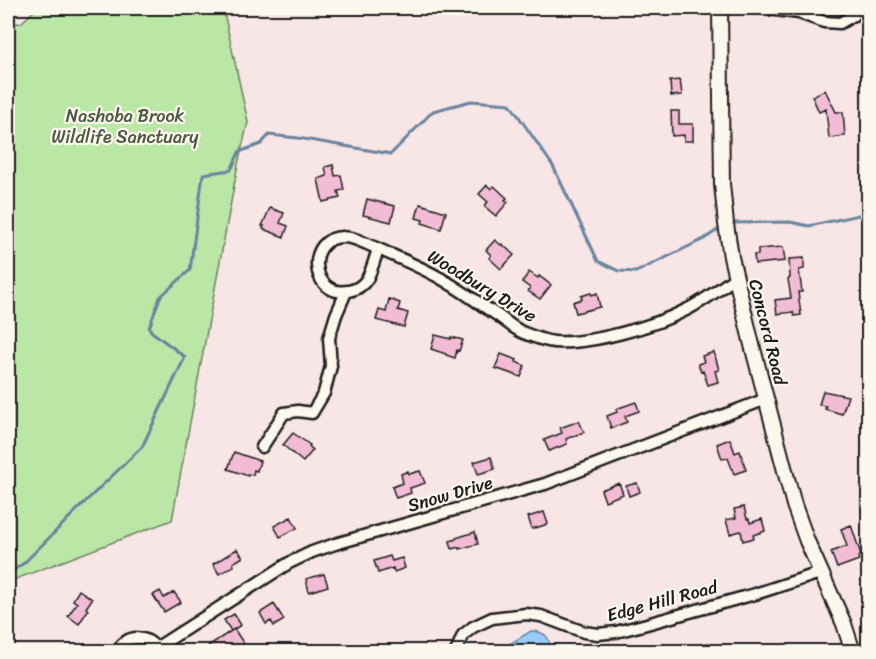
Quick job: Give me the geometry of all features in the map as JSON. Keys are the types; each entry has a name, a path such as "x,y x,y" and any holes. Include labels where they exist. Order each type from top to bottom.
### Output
{"main road":[{"name":"Concord Road","path":"720,8 722,184 726,224 736,277 794,505 853,651"}],"street":[{"path":"720,8 726,8"},
{"path":"762,8 799,13 824,21 840,22 854,15"},
{"name":"Woodbury Drive","path":"346,292 337,291 323,283 316,268 318,252 329,240 337,237 353,238 418,266 521,332 556,342 585,341 665,320 710,297 736,277"},
{"path":"262,447 284,413 298,411 312,413 324,393 331,366 329,338 336,315 346,292 360,286 366,280 378,249"},
{"name":"Snow Drive","path":"117,651 124,642 138,638 151,642 157,650 289,563 312,552 545,484 766,399"},
{"name":"Edge Hill Road","path":"456,651 463,635 473,627 492,618 526,614 549,618 584,632 598,634 616,632 755,594 820,573"}],"green space":[{"name":"Nashoba Brook Wildlife Sanctuary","path":"37,8 223,8 248,122 238,164 172,520 8,582 8,24 21,23"}],"water":[{"path":"531,631 546,636 551,651 498,651"}],"building":[{"path":"680,80 682,95 671,96 670,81"},
{"path":"825,90 836,112 843,112 845,136 829,138 826,109 819,112 812,96"},
{"path":"671,111 679,111 679,124 693,124 693,141 684,141 684,135 672,136"},
{"path":"333,165 335,176 341,175 344,190 338,191 340,198 323,202 318,179 327,176 325,167"},
{"path":"487,185 491,189 494,186 507,198 505,200 508,202 496,216 484,206 488,202 479,194"},
{"path":"367,199 395,206 391,222 363,215"},
{"path":"420,204 446,212 441,229 422,223 423,220 416,218"},
{"path":"270,208 284,213 280,223 288,226 284,237 263,229 264,226 262,226"},
{"path":"495,240 514,255 501,269 489,258 491,255 486,250"},
{"path":"783,247 785,261 755,264 754,255 758,255 758,249"},
{"path":"804,258 804,269 799,270 802,292 798,292 801,315 794,316 793,312 777,314 775,300 791,298 788,279 790,278 789,259"},
{"path":"529,272 551,285 540,299 528,291 530,288 522,282"},
{"path":"591,293 592,295 597,293 600,307 576,313 573,302"},
{"path":"389,299 400,303 398,310 408,313 404,327 376,320 379,310 386,312"},
{"path":"435,335 463,340 455,358 431,349"},
{"path":"714,352 719,370 715,371 718,382 708,385 698,364 704,362 702,356"},
{"path":"501,354 525,366 521,377 495,368"},
{"path":"823,391 848,396 842,414 819,405"},
{"path":"636,402 639,411 625,416 627,422 611,428 607,416 617,412 616,409"},
{"path":"579,421 584,432 566,439 567,444 549,451 544,440 562,433 560,428"},
{"path":"293,433 310,445 313,450 303,462 283,445"},
{"path":"730,439 735,453 740,451 746,470 734,474 728,458 722,459 717,444"},
{"path":"234,452 260,461 253,475 248,474 248,476 228,469"},
{"path":"491,457 495,469 478,474 474,462"},
{"path":"408,471 409,474 420,471 425,483 410,488 411,493 396,498 392,487 403,483 401,474"},
{"path":"619,483 623,494 605,501 601,490"},
{"path":"637,483 640,492 629,496 626,486"},
{"path":"744,507 750,523 762,519 765,531 753,535 754,538 743,541 741,531 730,534 726,520 736,518 734,509"},
{"path":"544,512 548,524 532,529 528,517"},
{"path":"291,517 297,528 280,537 274,526"},
{"path":"851,525 861,555 858,557 859,560 837,568 831,552 847,546 841,529"},
{"path":"475,532 478,544 452,549 450,541"},
{"path":"237,549 243,557 233,563 234,566 219,574 213,564"},
{"path":"390,556 392,561 402,558 405,568 394,572 393,568 378,573 374,561"},
{"path":"324,574 328,586 309,592 306,579"},
{"path":"79,590 92,599 79,624 68,616 77,603 73,600"},
{"path":"160,591 164,598 174,592 181,602 164,612 153,595"},
{"path":"274,604 284,620 274,626 271,621 266,624 260,613"},
{"path":"234,614 241,625 231,631 224,620"},
{"path":"234,629 244,644 239,647 242,651 211,651 208,646"}],"waterway":[{"path":"8,574 24,563 142,447 185,357 149,328 160,297 190,270 203,174 231,170 239,152 261,144 269,135 391,154 433,111 471,101 510,104 553,166 598,261 619,271 636,272 704,239 719,229"},
{"path":"732,223 790,222 809,226 868,213"}]}
